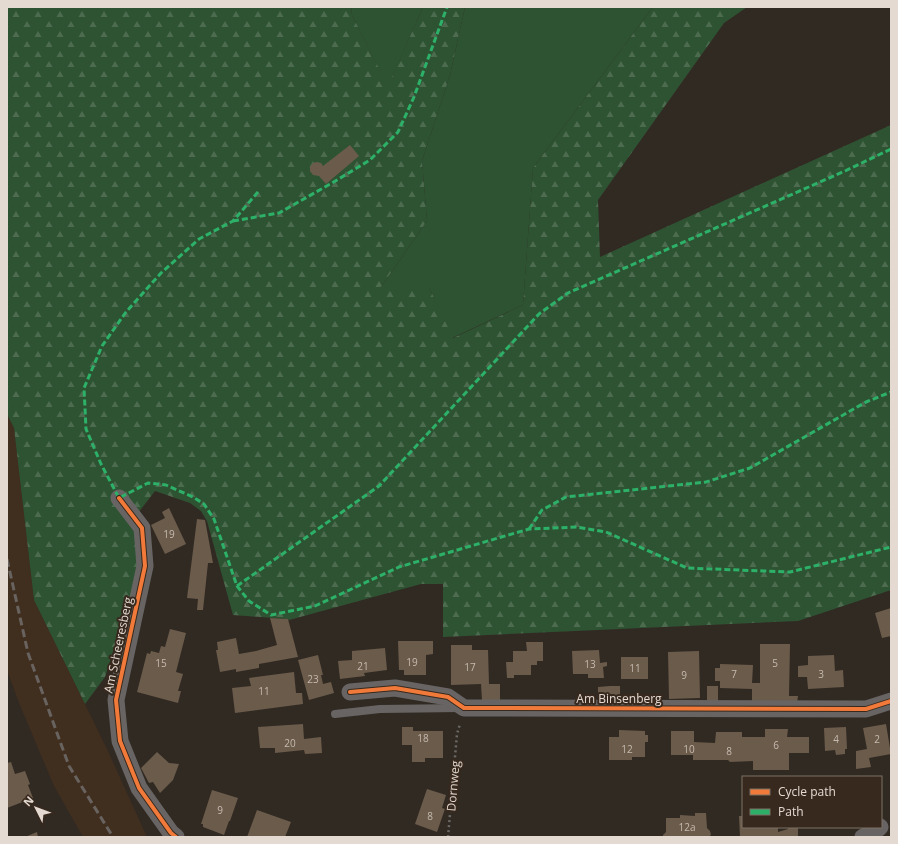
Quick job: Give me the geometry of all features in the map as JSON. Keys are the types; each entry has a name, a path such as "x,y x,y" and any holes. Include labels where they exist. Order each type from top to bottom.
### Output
{"street":[{"name":"Am Scheeresberg","path":"119,498 142,528 145,566 116,700 120,741 139,788 171,833 176,837"},
{"path":"350,692 395,688 448,697 464,708"},
{"name":"Am Binsenberg","path":"464,708 866,709 891,701"},
{"path":"882,824 891,817"},
{"path":"863,837 876,831 878,828"}],"lane":[{"path":"335,714 380,709 464,708"}],"shaded area":[{"path":"7,414 14,428 34,600 107,749 147,837 83,837 54,786 19,703 7,670"}],"green space":[{"path":"7,7 351,7 352,15 388,86 423,7 465,7 450,75 422,161 427,221 381,287 429,287 453,338 523,305 533,168 653,7 747,7 724,23 598,200 600,257 891,125 891,590 798,621 443,637 443,584 421,584 289,620 233,615 207,521 201,511 190,503 155,491 138,513 142,561 105,677 85,704 34,600 14,428 7,414"},
{"path":"351,7 423,7 388,87 352,15"},
{"path":"465,7 653,7 533,168 523,305 452,338 429,287 381,287 427,221 422,161 450,75"}],"building":[{"path":"350,145 359,156 326,184 319,176 313,175 310,171 310,167 313,163 321,163 323,166"},
{"path":"169,508 186,544 165,554 151,525 165,518 162,512"},
{"path":"197,519 205,520 213,563 208,563 203,610 197,610 198,599 187,598"},
{"path":"891,608 891,636 882,638 875,613"},
{"path":"270,618 288,619 298,657 259,664 259,668 236,672 236,669 220,672 216,650 218,650 217,642 236,638 239,654 277,645"},
{"path":"170,629 186,633 176,672 183,674 178,691 181,691 178,703 137,692 147,653 150,654 151,651 159,653 161,646 165,647"},
{"path":"398,641 433,641 433,654 426,655 426,675 404,675 404,670 399,670"},
{"path":"526,642 543,642 543,661 537,661 537,665 531,665 531,675 514,675 514,678 507,678 506,662 513,662 513,651 527,651"},
{"path":"760,644 790,644 789,696 798,696 797,703 752,703 752,689 720,688 720,681 715,681 715,668 720,668 720,664 753,665 752,683 760,683"},
{"path":"451,645 472,645 472,650 488,650 489,684 500,684 500,700 482,700 481,684 451,685"},
{"path":"385,648 387,670 364,673 365,676 340,679 338,661 352,660 352,651"},
{"path":"599,650 600,663 607,662 607,666 603,667 604,678 588,678 588,674 573,674 572,651"},
{"path":"699,651 700,698 669,699 668,652"},
{"path":"318,655 323,675 321,675 323,684 331,682 334,693 309,700 298,660"},
{"path":"834,655 835,671 843,670 844,687 808,689 807,677 798,677 798,666 808,665 808,656"},
{"path":"621,657 648,657 648,679 621,679"},
{"path":"294,672 296,693 302,693 303,704 235,713 232,688 251,686 249,678"},
{"path":"620,686 620,702 598,703 598,687"},
{"path":"707,686 718,686 718,702 707,702"},
{"path":"303,724 304,739 321,737 322,753 305,754 304,750 275,753 275,748 260,748 258,727"},
{"path":"886,724 891,754 869,758 871,767 856,769 856,751 867,749 863,728"},
{"path":"402,727 413,727 413,731 443,731 443,758 425,758 425,762 412,762 412,745 402,745"},
{"path":"846,727 847,749 845,749 845,754 836,755 835,750 825,751 824,728"},
{"path":"765,729 788,729 787,737 809,737 809,753 789,753 789,770 753,770 753,761 730,762 728,760 693,760 693,755 671,755 671,731 694,731 694,742 715,743 716,732 742,732 742,737 765,737"},
{"path":"619,730 645,731 645,735 648,735 648,742 645,742 645,757 632,757 632,760 609,760 609,737 619,737"},
{"path":"157,752 169,763 179,764 173,780 160,793 153,782 149,783 141,768"},
{"path":"11,762 15,774 25,771 33,798 7,808 7,763"},
{"path":"427,789 446,795 442,808 445,809 437,832 415,824"},
{"path":"212,790 238,798 224,835 203,827 203,824 201,824"},
{"path":"257,810 291,822 285,837 247,837"},
{"path":"695,813 706,813 707,828 711,835 708,837 663,837 666,832 666,818 680,818 680,815 695,816"},
{"path":"739,816 742,816 742,828 778,828 778,832 788,828 798,828 798,837 740,837"},
{"path":"37,832 38,837 25,837"}],"railway":[{"path":"7,559 28,653 69,766 113,837"}],"marked path":[{"path":"233,221 279,213 370,160 398,132 414,97 447,7"},
{"path":"237,586 379,486 539,314 568,293 845,171 891,149"},
{"path":"258,192 233,221 199,239 161,273 126,312 102,346 84,388 86,429 101,464 119,498 148,483 166,485 193,497 204,504 214,519 237,586 249,601 271,615 315,606 399,567 529,529 577,527 606,532 687,568 790,572 891,547"},
{"path":"529,529 542,510 566,497 706,482 750,468 866,402 891,392"}],"cycle path":[{"path":"119,498 142,528 145,566 116,700 120,741 139,788 171,833 176,837"},
{"path":"350,692 395,688 448,697 464,708 866,709 891,701"}]}
